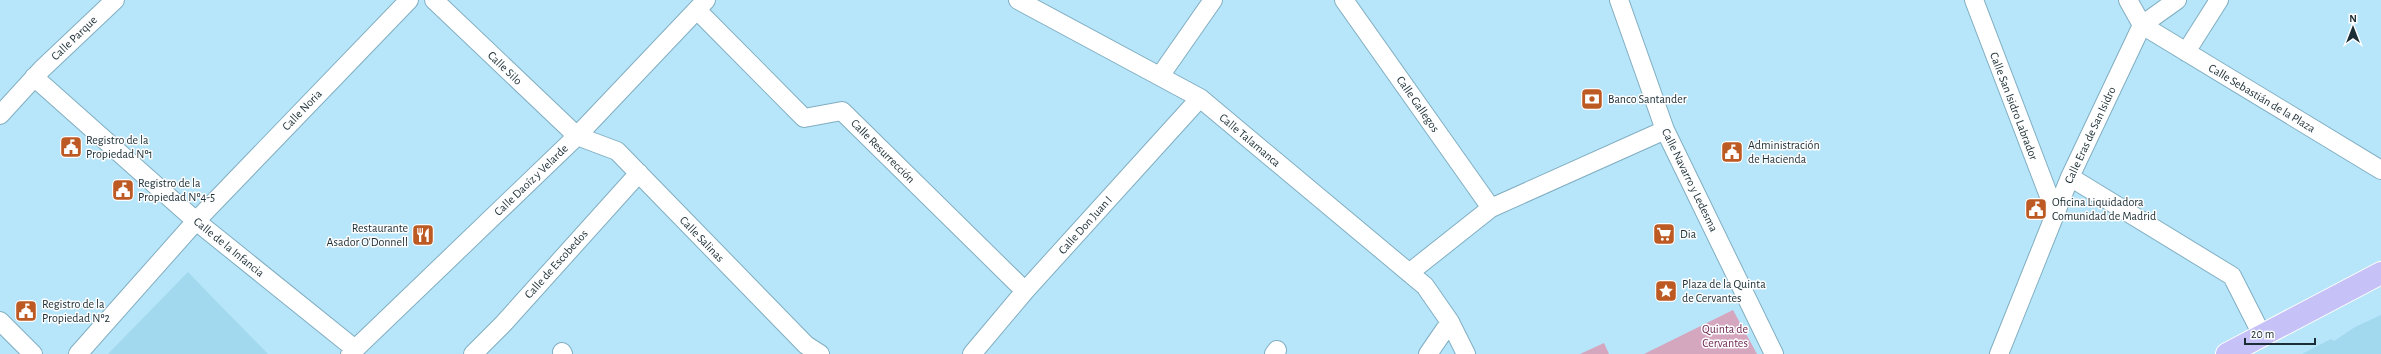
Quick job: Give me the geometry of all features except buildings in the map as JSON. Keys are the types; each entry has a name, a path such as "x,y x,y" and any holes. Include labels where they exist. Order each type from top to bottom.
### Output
{"main road":[{"path":"2227,354 2381,273"}],"street":[{"name":"Calle Parque","path":"0,115 34,77 115,0"},
{"name":"Calle Noria","path":"78,354 196,221 409,0"},
{"name":"Calle Silo","path":"434,0 577,136"},
{"name":"Calle Talamanca","path":"1018,0 1200,98 1425,286 1450,322 1466,354"},
{"path":"1160,76 1213,0"},
{"name":"Calle Gallegos","path":"1344,0 1491,208"},
{"name":"Calle Navarro y Ledesma","path":"1619,0 1665,130 1774,354"},
{"name":"Calle San Isidro Labrador","path":"1974,0 2055,212"},
{"path":"2128,0 2142,25"},
{"name":"Calle Eras de San Isidro","path":"1999,354 2070,177 2142,25 2177,0"},
{"path":"2186,52 2220,0"},
{"name":"Calle Daoíz y Velarde","path":"353,352 577,136 702,5"},
{"name":"Calle Resurrección","path":"702,5 804,118 842,111 1025,291"},
{"name":"Calle Sebastián de la Plaza","path":"2142,25 2381,170"},
{"name":"Calle de la Infancia","path":"34,77 196,221 353,352"},
{"name":"Calle Don Juan I","path":"972,354 1025,291 1200,98"},
{"path":"1409,273 1491,208 1665,130"},
{"name":"Calle Salinas","path":"577,136 617,151 806,346 820,354"},
{"name":"Calle de Escobedos","path":"473,354 504,323 638,173"},
{"path":"2070,177 2232,276 2262,335"},
{"path":"0,321 32,354"},
{"path":"1428,354 1450,322"}],"shaded area":[{"path":"188,272 268,354 108,354"},
{"path":"2381,315 2381,354 2302,354 2331,339 2334,341 2355,327"}],"green space":[{"name":"Quinta de Cervantes","path":"1733,310 1757,354 1644,354"},
{"path":"1604,343 1609,354 1580,354"}],"place":[{"name":"Banco Santander","path":"1592,99"},
{"name":"Registro de la Propiedad Nº1","path":"71,147"},
{"name":"Administración de Hacienda","path":"1732,152"},
{"name":"Registro de la Propiedad Nº4-5","path":"123,190"},
{"name":"Oficina Liquidadora Comunidad de Madrid","path":"2036,209"},
{"name":"Dia","path":"1664,234"},
{"name":"Restaurante Asador O'Donnell","path":"423,235"},
{"name":"Plaza de la Quinta de Cervantes","path":"1666,291"},
{"name":"Registro de la Propiedad Nº2","path":"26,311"}]}
